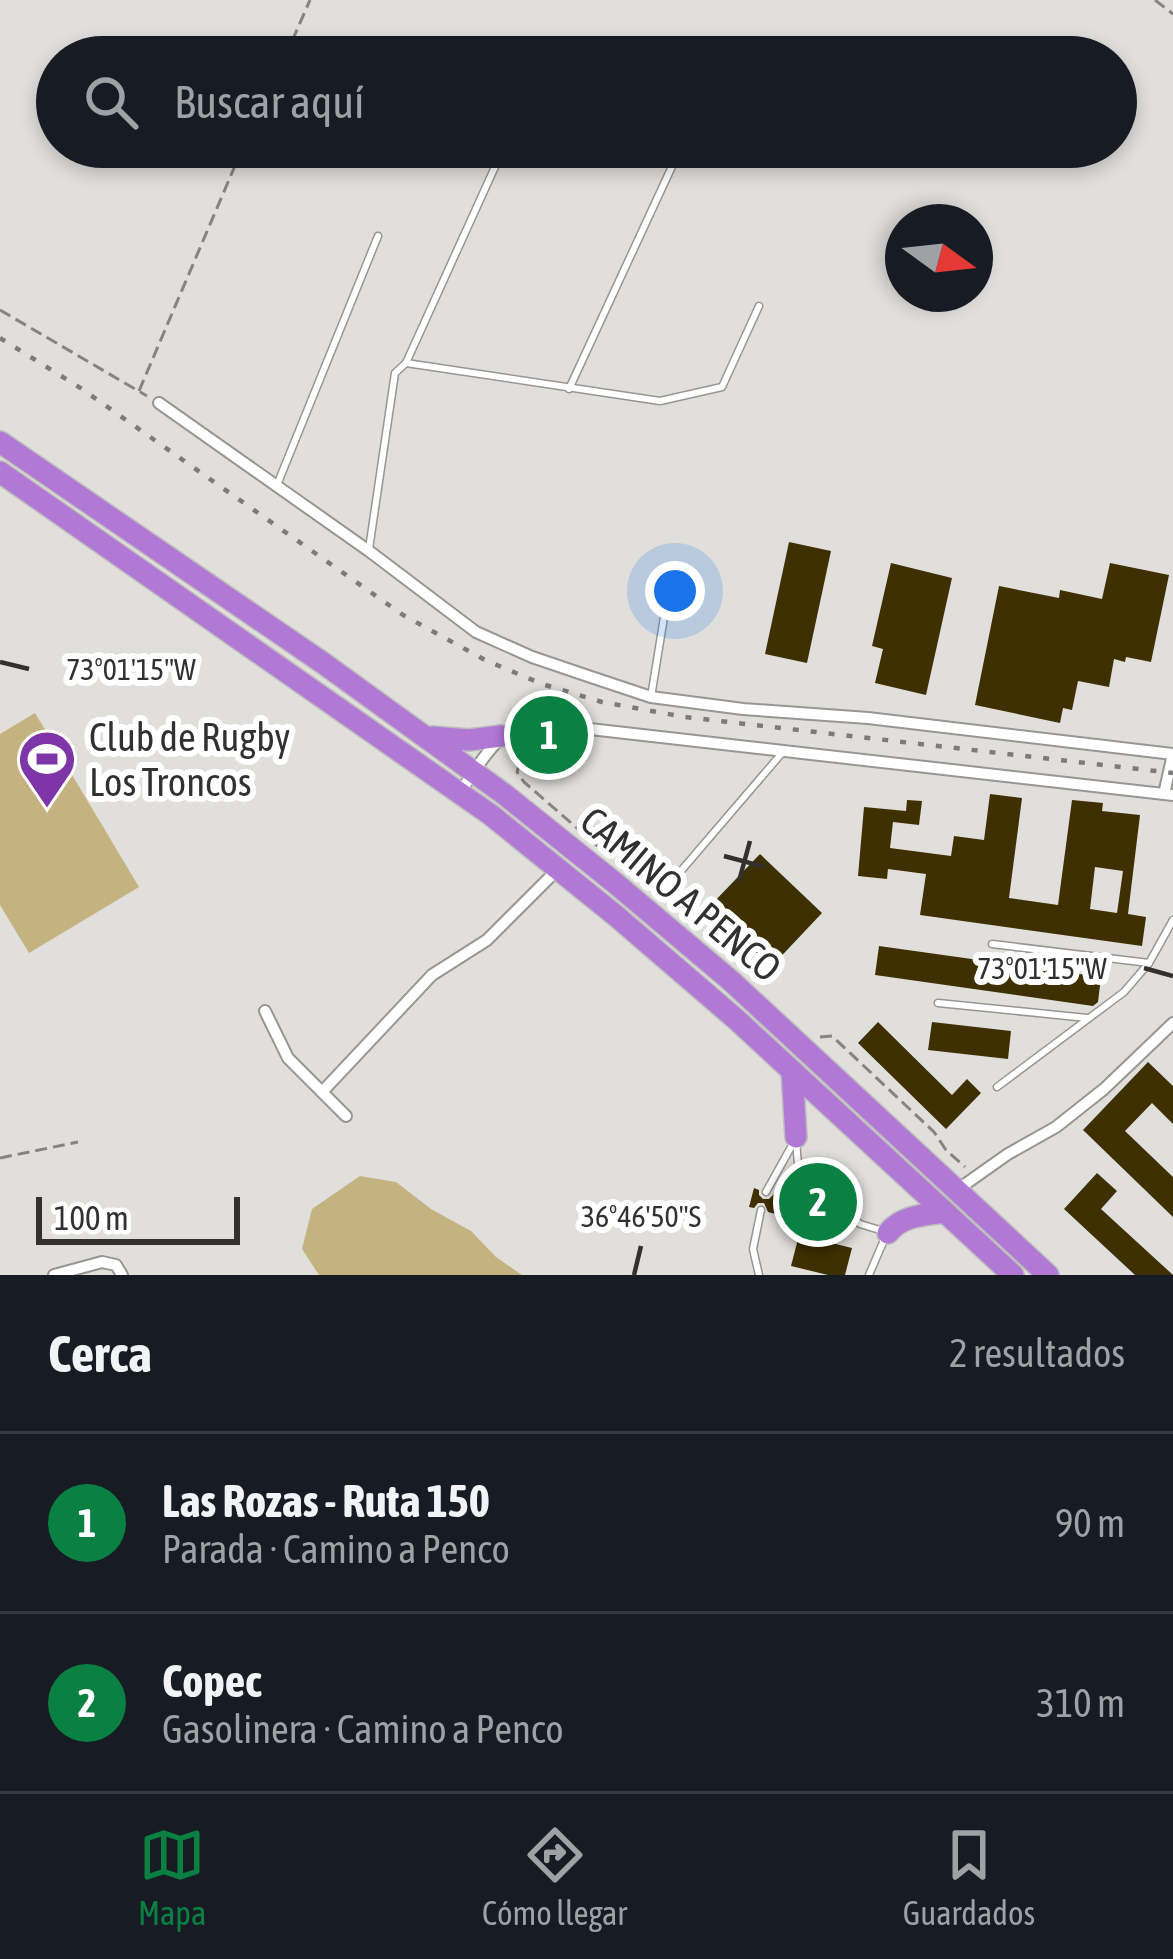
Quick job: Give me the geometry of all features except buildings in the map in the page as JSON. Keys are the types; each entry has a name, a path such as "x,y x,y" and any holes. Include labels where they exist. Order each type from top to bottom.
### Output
{"highway":[{"name":"CAMINO A PENCO","path":"0,442 426,736 598,868 807,1049 1048,1275"},
{"name":"CAMINO A PENCO","path":"0,472 460,792 558,869 793,1071 1013,1275"},
{"path":"426,736 469,740 501,736"},
{"path":"793,1071 796,1137"},
{"path":"888,1232 909,1218 945,1212"}],"street":[{"path":"159,403 476,632 532,657 651,697 1173,754 1168,795 547,723 522,725 501,736 460,792"},
{"path":"322,1092 423,983 488,940 558,869"},
{"path":"265,1011 288,1058 346,1116"},
{"path":"957,1190 1056,1127 1173,1023"},
{"path":"54,1275 102,1262 113,1263 122,1275"}],"lane":[{"path":"369,551 395,374 406,363 494,168"},
{"path":"569,389 670,168"},
{"path":"277,485 378,236"},
{"path":"406,363 660,401 722,387 759,306"},
{"path":"651,697 671,574"},
{"path":"680,872 784,750"},
{"path":"998,1087 1124,992 1173,920"},
{"path":"992,944 1148,963"},
{"path":"938,1003 1090,1019"},
{"path":"796,1137 798,1165 817,1186"},
{"path":"766,1192 796,1137"},
{"path":"831,1200 860,1224 888,1232 868,1275"},
{"path":"759,1275 753,1249 760,1210"}],"path":[{"path":"294,36 310,0"},
{"path":"1155,0 1173,14"},
{"path":"139,391 235,168"},
{"path":"0,310 159,403"},
{"path":"0,1158 78,1142"}],"shaded area":[{"name":"Club de Rugby Los Troncos","path":"35,713 139,887 29,953 0,905 0,734"},
{"path":"360,1176 396,1182 471,1231 522,1275 319,1275 302,1249 312,1209"}],"railway":[{"path":"0,338 82,389 403,615 485,660 542,684 602,702 685,717 1173,773"}],"place":[{"name":"Las Rozas - Ruta 150","path":"549,735"},
{"name":"Club de Rugby Los Troncos","path":"47,810"},
{"name":"Copec","path":"818,1202"}]}
